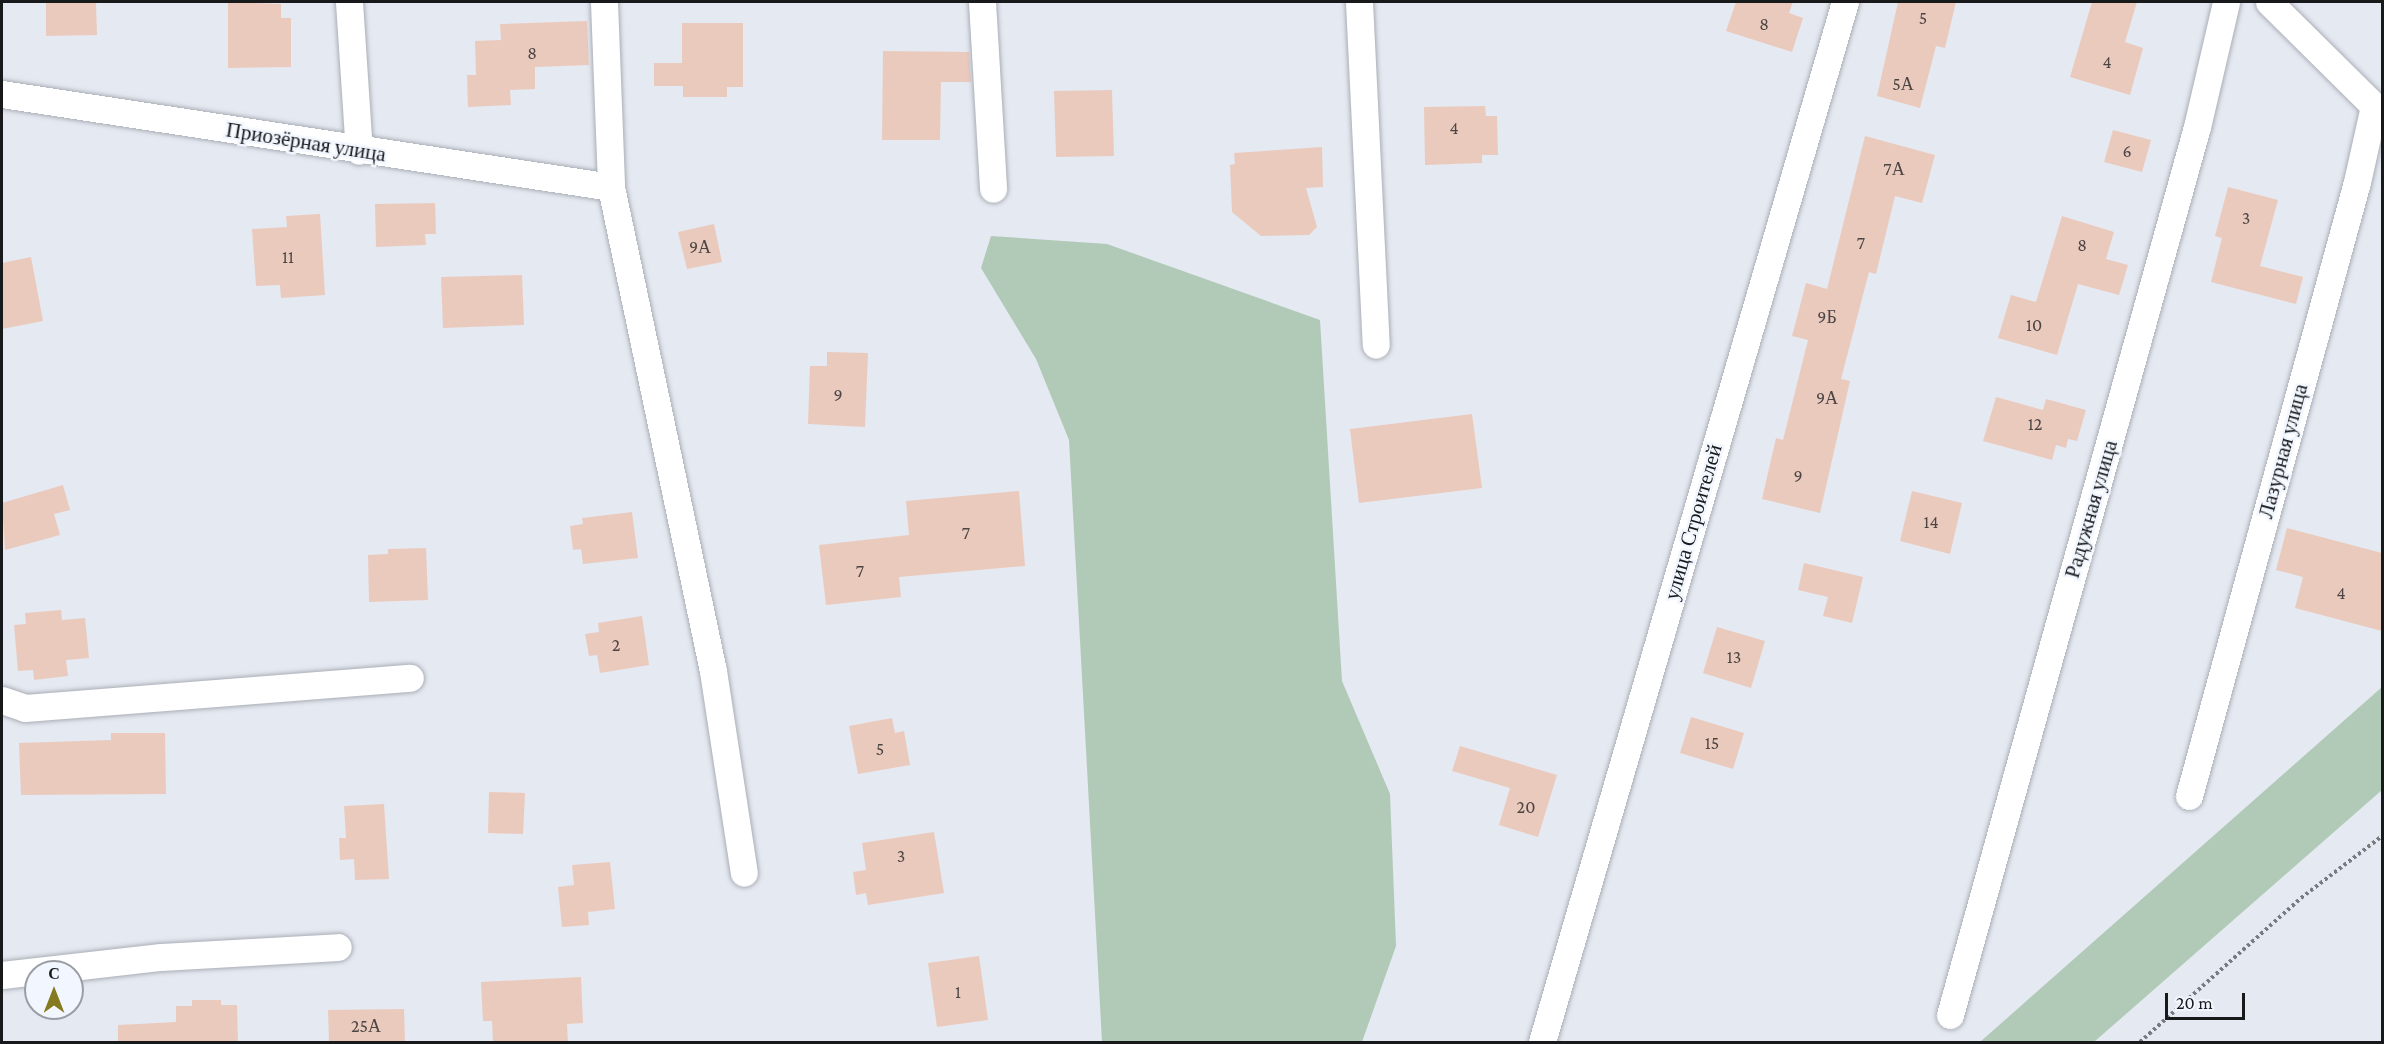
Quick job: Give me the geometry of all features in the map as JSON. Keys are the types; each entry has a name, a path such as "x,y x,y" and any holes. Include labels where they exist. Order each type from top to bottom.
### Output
{"street":[{"path":"349,2 359,151"},
{"path":"604,2 611,187 713,670 744,873"},
{"path":"982,2 993,189"},
{"path":"1359,2 1376,345"},
{"name":"улица Строителей","path":"1542,1042 1845,2"},
{"name":"Радужная улица","path":"1950,1015 2197,127 2226,2"},
{"path":"2269,2 2378,110"},
{"name":"Приозёрная улица","path":"2,94 359,151 611,187"},
{"name":"Лазурная улица","path":"2189,796 2378,110"},
{"path":"2,700 26,708 410,678"},
{"path":"2,975 161,957 338,947"}],"path":[{"path":"2140,1042 2301,898 2382,836"}],"green space":[{"path":"991,236 1107,244 1320,320 1342,681 1390,794 1396,946 1362,1042 1102,1042 1069,440 1036,359 981,268"},
{"path":"2382,687 2382,790 2094,1042 1980,1042"}],"building":[{"path":"46,2 96,2 97,35 46,36"},
{"path":"228,2 281,4 281,18 291,18 291,67 228,68"},
{"path":"1736,2 1793,2 1789,13 1803,18 1792,52 1726,31"},
{"path":"1898,2 1956,2 1945,48 1936,46 1920,108 1877,96"},
{"path":"2092,2 2137,2 2125,42 2143,48 2130,95 2070,77"},
{"path":"587,21 589,65 535,67 535,89 510,90 511,105 468,107 467,75 476,75 475,41 501,40 500,24"},
{"path":"682,23 743,23 743,87 727,87 727,97 683,97 683,86 654,86 654,63 682,63"},
{"path":"883,51 969,52 971,82 941,82 940,140 882,140"},
{"path":"1112,90 1114,156 1056,157 1054,91"},
{"path":"1485,106 1486,116 1497,116 1498,155 1482,155 1482,163 1425,165 1424,107"},
{"path":"2113,130 2151,140 2142,172 2104,162"},
{"path":"1865,136 1935,155 1922,203 1895,196 1876,274 1869,272 1841,379 1850,381 1820,513 1762,499 1776,438 1783,440 1808,340 1792,336 1806,283 1827,289"},
{"path":"1322,147 1323,187 1306,188 1317,227 1309,235 1261,236 1232,212 1230,165 1235,164 1234,153"},
{"path":"2228,187 2278,200 2260,266 2303,277 2296,304 2211,282 2222,238 2215,236"},
{"path":"435,203 436,234 425,234 426,245 376,247 375,204"},
{"path":"320,214 325,295 281,298 280,285 256,286 252,229 287,227 286,216"},
{"path":"2062,216 2114,232 2106,259 2128,265 2119,295 2078,284 2057,355 1998,338 2011,295 2036,302"},
{"path":"714,224 722,262 687,269 678,232"},
{"path":"31,257 43,321 2,329 2,263"},
{"path":"522,275 524,325 443,328 441,277"},
{"path":"827,352 868,353 865,427 808,424 810,366 827,366"},
{"path":"1996,397 2043,410 2046,399 2086,410 2077,441 2068,439 2066,448 2056,445 2052,460 1983,441"},
{"path":"1472,414 1482,488 1359,503 1350,429"},
{"path":"63,485 70,510 54,514 60,535 5,550 2,503"},
{"path":"1019,491 1025,566 899,577 901,597 826,605 819,545 909,535 906,501"},
{"path":"1912,491 1962,503 1950,554 1900,541"},
{"path":"632,512 638,558 583,564 581,549 573,550 570,526 583,524 582,518"},
{"path":"2287,528 2382,553 2382,631 2295,608 2303,577 2276,570"},
{"path":"426,548 428,600 369,602 368,555 388,554 388,549"},
{"path":"1804,563 1863,577 1852,623 1823,616 1828,597 1798,590"},
{"path":"61,610 62,620 85,618 89,658 66,660 68,676 34,680 33,670 18,671 14,625 26,624 25,613"},
{"path":"642,616 649,665 600,673 597,655 589,656 585,634 599,632 598,623"},
{"path":"1717,627 1765,641 1751,688 1703,673"},
{"path":"1691,717 1744,733 1733,769 1680,753"},
{"path":"892,718 895,733 904,731 910,765 858,774 849,726"},
{"path":"111,733 165,733 166,794 21,795 19,743 111,740"},
{"path":"1460,746 1557,775 1538,837 1499,825 1510,788 1452,771"},
{"path":"489,792 525,793 523,834 488,833"},
{"path":"384,804 389,879 355,880 354,859 340,860 339,838 346,838 344,806"},
{"path":"934,832 944,893 868,905 866,893 856,895 853,872 866,870 862,843"},
{"path":"610,862 615,909 588,912 589,925 562,927 558,887 574,885 572,865"},
{"path":"979,956 988,1020 937,1027 928,963"},
{"path":"581,977 583,1023 567,1024 568,1042 493,1042 492,1021 483,1021 481,982"},
{"path":"192,1000 221,1000 221,1005 237,1005 238,1042 118,1042 118,1025 176,1022 176,1006 192,1006"},
{"path":"404,1009 405,1042 329,1042 328,1010"}]}
